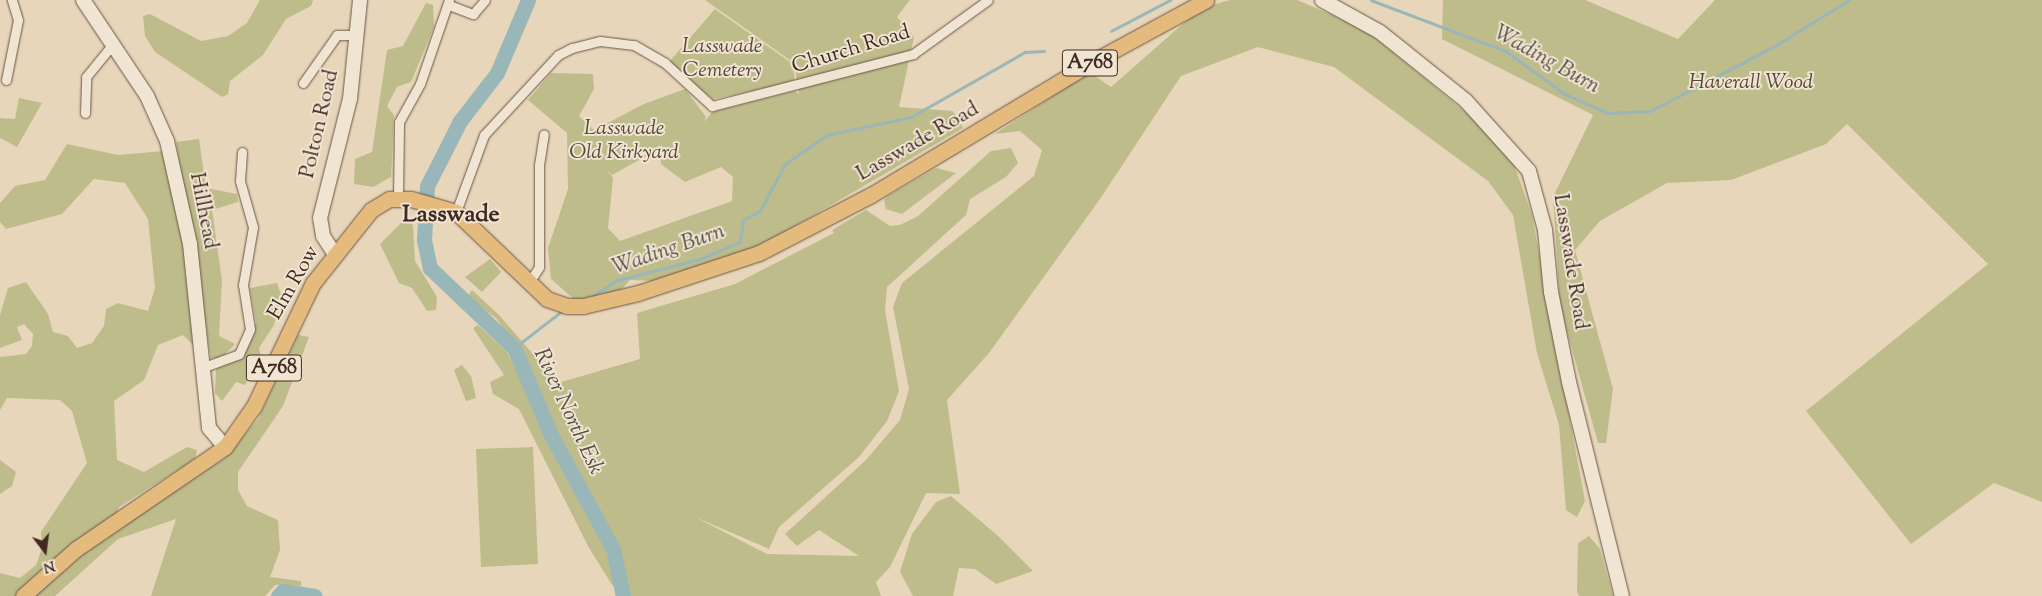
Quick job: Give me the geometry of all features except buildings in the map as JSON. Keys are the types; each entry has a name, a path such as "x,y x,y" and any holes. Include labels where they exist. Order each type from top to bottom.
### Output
{"main road":[{"name":"Lasswade Road","path":"530,281 567,306 583,306 638,293 759,253 871,195 1092,62 1206,0"},
{"name":"A768","path":"404,198 452,210 530,281"},
{"name":"Elm Row","path":"225,447 254,406 313,283 334,253 371,210 404,198"},
{"name":"A768","path":"23,596 76,549 225,447"}],"street":[{"path":"6,80 18,20 12,0"},
{"name":"Hillhead","path":"83,0 154,110 172,158 190,244 209,428 225,447"},
{"name":"Polton Road","path":"334,253 323,236 320,218 350,99 358,35 360,0"},
{"path":"404,198 399,122 420,84 449,3 473,14 485,0"},
{"name":"Church Road","path":"452,210 484,135 558,55 584,43 634,45 665,63 712,106 913,54 988,0"},
{"name":"Lasswade Road","path":"1322,0 1380,32 1466,101 1529,171 1546,230 1551,292 1569,382 1622,596"},
{"path":"304,83 337,35 358,35"},
{"path":"85,113 86,77 113,44"},
{"path":"530,281 539,267 538,165 544,134"},
{"path":"204,367 239,354 250,329 244,285 253,227 242,152"}],"green space":[{"path":"260,0 313,0 311,6 286,19 263,55 230,81 228,94 222,97 155,52 145,36 143,16 150,14 201,41 228,36 247,23"},
{"name":"Lasswade Old Kirkyard","path":"705,0 910,0 897,17 914,37 899,107 953,111 963,128 754,250 654,281 630,280 620,291 576,301 551,279 548,248 568,189 567,133 528,100 551,73 593,74 594,89 579,116 597,133 602,126 644,104 685,89 706,117 704,122 712,112 795,91 799,94 794,63","holes":["659,149 661,164 685,182 721,167 733,177 732,201 620,241 608,228 613,178 607,170 612,175"]},
{"path":"1230,0 1297,0 1365,29 1480,124 1512,159 1532,215 1585,501 1577,517 1566,510 1559,425 1537,353 1513,215 1488,181 1334,67 1258,47 1181,76 1100,199 989,353 947,400 960,494 926,493 890,567 876,582 881,596 631,596 618,547 559,440 524,357 496,318 467,297 472,290 499,315 558,383 640,359 637,313 735,284 834,233 832,230 866,210 890,226 900,225 918,216 991,151 1011,148 1018,163 1006,177 970,199 966,215 887,287 885,310 899,391 887,421 859,457 779,527 769,549 695,517 767,554 859,556 819,530 797,546 785,534 866,460 900,420 909,389 893,307 902,283 1034,176 1042,150 1020,131 995,134 1089,72 1111,87 1201,8"},
{"name":"Haverall Wood","path":"1443,0 1585,0 1678,39 1715,0 2042,0 2042,502 1994,483 1911,544 1806,411 1988,264 1847,124 1826,144 1731,180 1667,183 1600,221 1575,250 1613,389 1606,443 1598,443 1560,306 1553,197 1593,115 1442,39"},
{"path":"426,3 433,5 434,27 411,82 397,87 387,106 394,115 391,177 373,187 354,184 355,159 372,152 387,50 403,46"},
{"name":"Lasswade Cemetery","path":"715,9 793,64 795,82 713,99 702,91 670,61"},
{"path":"19,98 42,103 17,147 0,138 0,118 15,119"},
{"path":"199,139 206,188 237,194 238,202 212,210 222,280 219,336 235,344 221,358 211,358 176,142"},
{"path":"67,144 118,155 164,151 184,241 197,349 183,335 158,345 144,380 114,401 117,460 144,472 187,447 197,450 195,459 119,507 115,519 127,520 224,459 258,419 298,335 309,337 283,406 238,472 238,490 247,506 278,520 280,550 270,577 301,581 301,586 275,585 265,596 151,596 176,519 118,539 55,596 0,596 0,573 20,578 36,565 42,548 41,532 87,463 72,411 60,400 7,398 0,410 0,357 26,354 32,346 33,334 24,324 17,327 22,340 0,348 0,315 8,288 26,282 48,314 53,332 68,336 77,348 92,343 104,326 106,309 118,303 148,311 155,288 148,219 125,183 94,179 62,214 6,229 0,222 0,203 15,186 45,180"},
{"path":"936,168 956,173 902,214 886,209 884,200 888,196"},
{"path":"405,219 413,225 415,261 437,297 436,310 427,311 412,288 399,283 380,244"},
{"path":"490,259 501,272 482,292 465,277"},
{"path":"277,283 282,297 274,325 259,348 262,360 245,385 236,382 222,401 215,393 216,369 243,356 256,323 250,288"},
{"path":"478,325 507,352 605,549 618,587 612,585 588,546 519,409 493,394 490,382 504,375 473,328"},
{"path":"462,365 471,376 476,398 466,401 454,370"},
{"path":"533,447 538,564 481,567 476,449"},
{"path":"0,460 16,472 12,486 0,494"},
{"path":"951,496 997,535 1033,571 996,584 975,569 959,568 953,596 913,596 900,572 912,534 936,502"},
{"path":"1589,536 1600,549 1613,596 1579,596 1577,591 1578,543"}],"waterway":[{"name":"River North Esk","path":"528,0 497,73 460,121 427,186 424,240 430,268 514,348 552,437 613,549 623,596"},
{"name":"Wading Burn","path":"1111,31 1170,0"},
{"name":"Wading Burn","path":"1371,0 1506,51 1565,94 1608,113 1650,111 1775,46 1849,0"},
{"name":"Wading Burn","path":"592,296 618,280 700,259 740,242 743,220 760,211 785,164 827,135 911,117 1025,52 1044,51"},
{"name":"Wading Burn","path":"514,348 562,311"},
{"name":"River North Esk","path":"278,596 283,591 315,596"}],"district":[{"name":"Lasswade","path":"451,216"}]}
